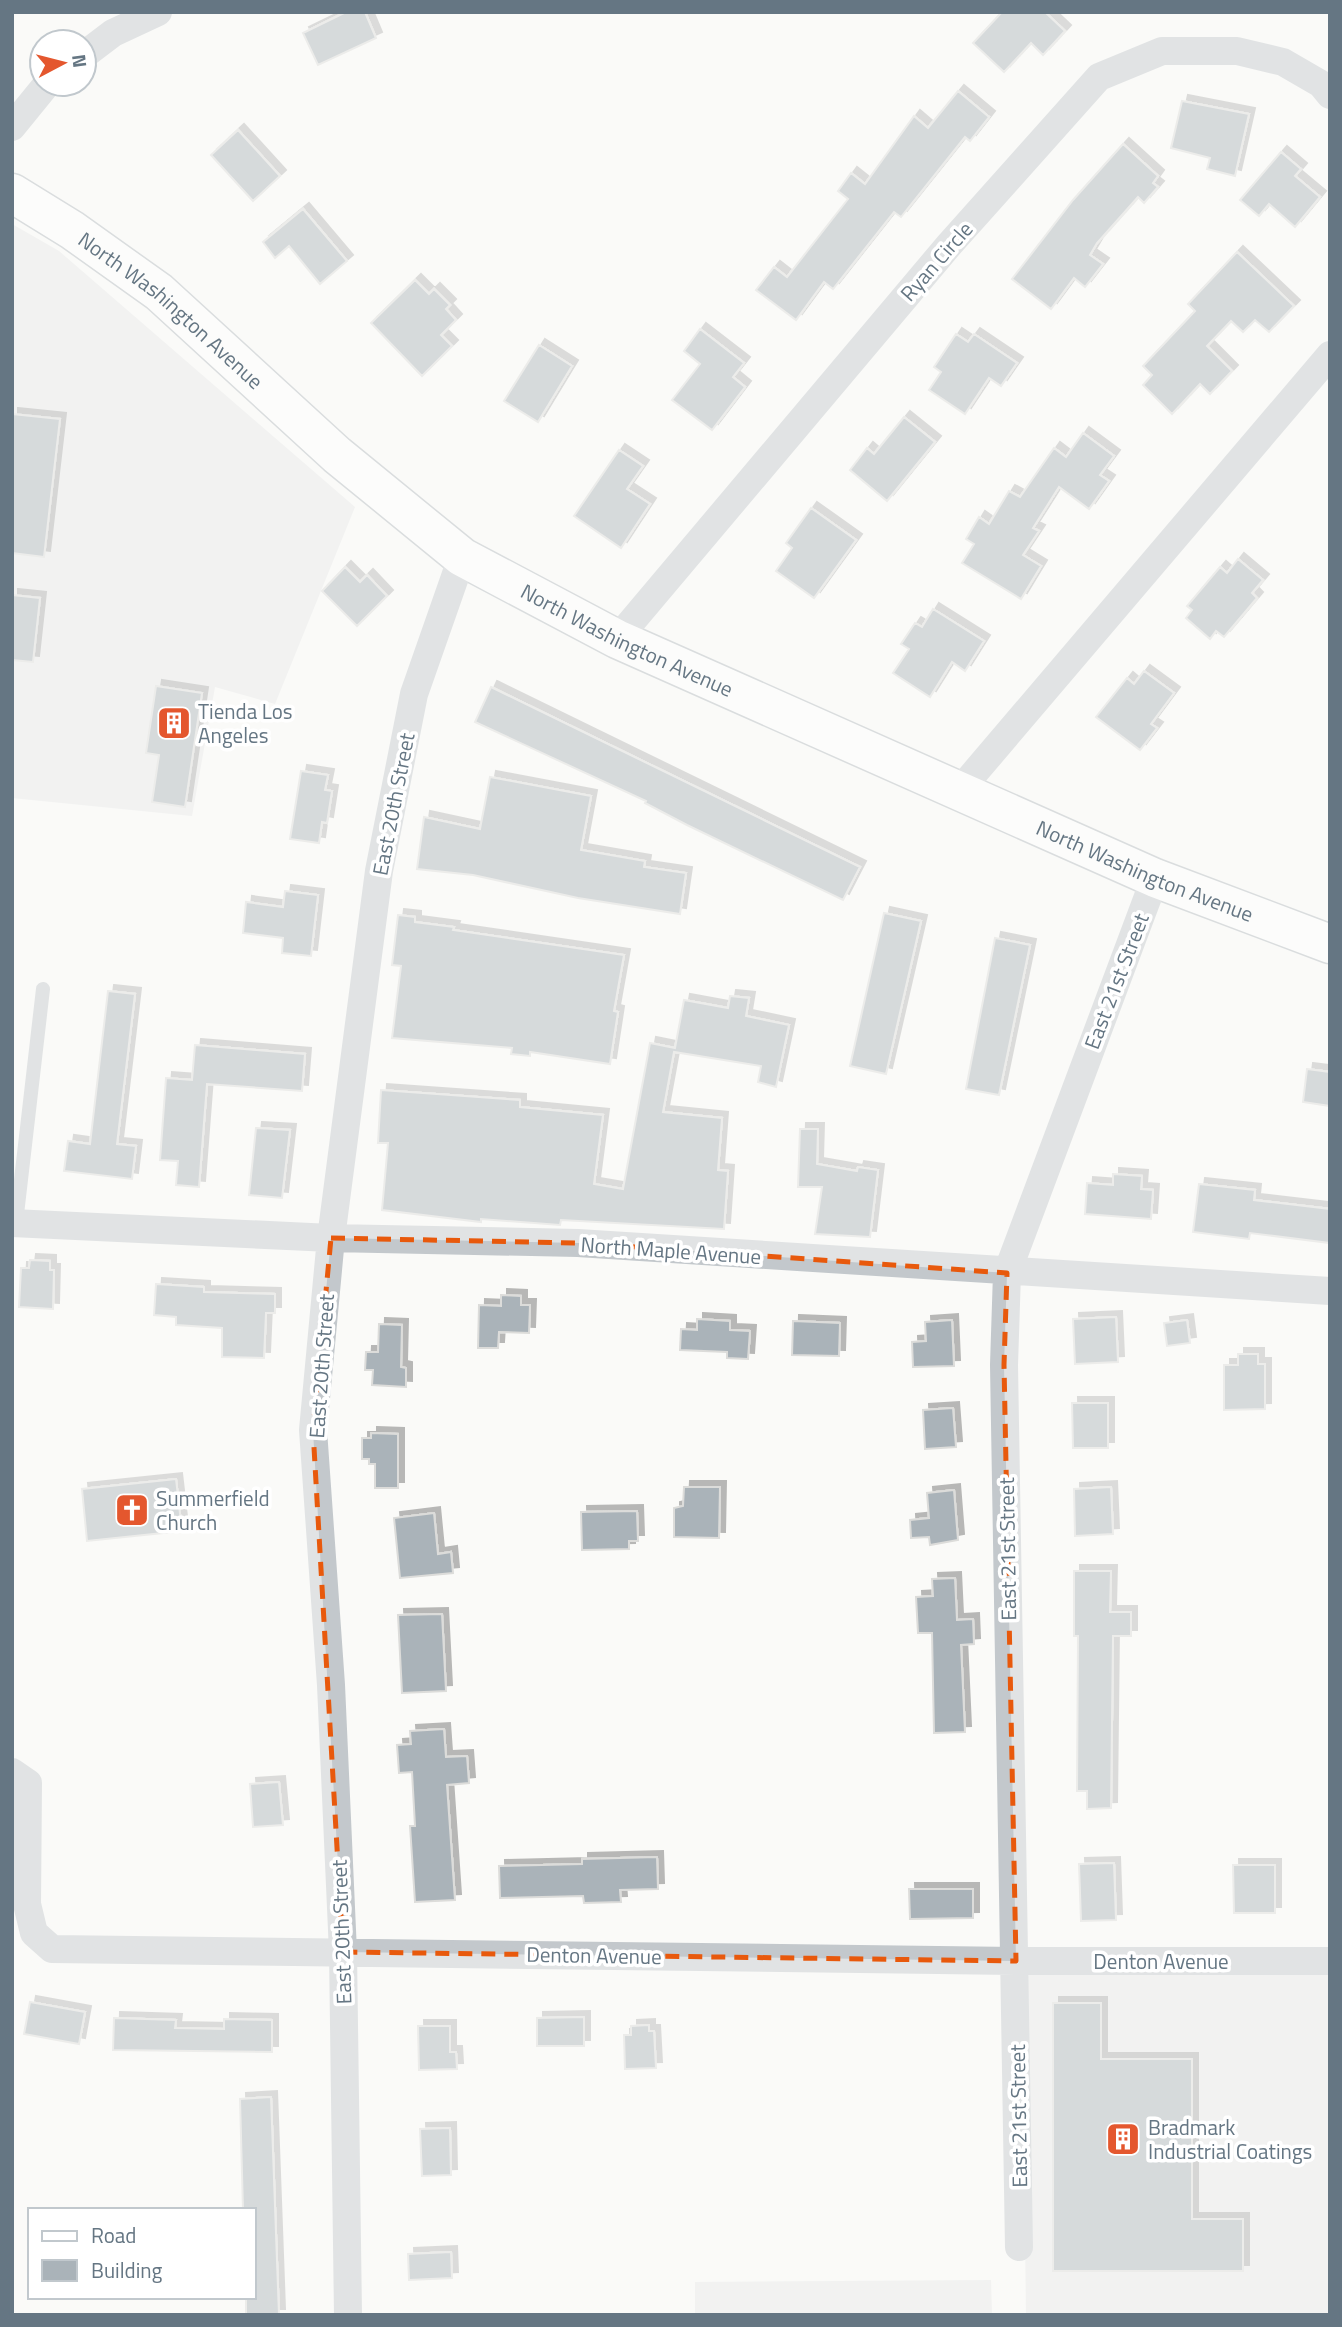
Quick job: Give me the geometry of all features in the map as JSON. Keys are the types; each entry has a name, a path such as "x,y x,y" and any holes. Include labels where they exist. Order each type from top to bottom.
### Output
{"main road":[{"name":"North Washington Avenue","path":"12,193 72,230 159,292 337,455 462,557 617,639 1155,878 1330,944"}],"street":[{"path":"98,44 113,33 158,12"},
{"name":"Ryan Circle","path":"617,639 949,245 1099,78 1162,51 1237,51 1283,62 1321,84 1330,95"},
{"path":"12,127 36,98"},
{"path":"959,791 1330,355"},
{"name":"East 20th Street","path":"348,2315 343,1952 331,1685 313,1430 331,1238 382,857 414,694 462,557"},
{"name":"East 21st Street","path":"1019,2248 1004,1379 1007,1273 1155,878"},
{"name":"North Maple Avenue","path":"14,1223 331,1238 578,1243 1007,1273 1330,1291"},
{"name":"Denton Avenue","path":"12,1772 28,1783 27,1904 34,1933 52,1949 1016,1961 1330,1961"}],"lane":[{"path":"14,1223 43,989"}],"highlighted area":[{"path":"331,1238 578,1243 1007,1273 1004,1365 1016,1961 343,1952 313,1430"}],"shaded area":[{"path":"12,224 59,251 355,507 275,704 215,687 192,816 12,798"},
{"path":"1032,1971 1330,1973 1330,2315 1026,2315 1022,1993 1025,1979"},
{"path":"991,2280 992,2315 695,2315 695,2282"}],"building":[{"path":"346,12 365,12 376,38 318,65 303,33"},
{"path":"1002,12 1045,12 1065,31 1043,55 1031,43 1004,72 973,43"},
{"path":"958,91 989,117 970,141 965,137 901,217 894,212 833,289 824,282 796,320 756,290 774,267 787,277 848,199 838,191 851,173 865,184 914,116 928,128"},
{"path":"1182,101 1249,114 1235,176 1207,169 1210,158 1171,148"},
{"path":"238,130 280,176 253,201 211,155"},
{"path":"1123,144 1158,176 1153,183 1158,187 1144,203 1138,197 1097,243 1090,255 1103,264 1085,287 1074,278 1051,309 1012,279 1073,200"},
{"path":"1281,152 1301,169 1295,176 1320,197 1295,227 1269,204 1259,216 1240,200"},
{"path":"303,209 347,261 320,284 289,246 275,258 263,242"},
{"path":"1237,252 1294,306 1269,332 1255,320 1243,332 1231,321 1207,346 1232,371 1210,394 1200,384 1172,414 1143,385 1152,375 1143,366 1195,311 1188,304"},
{"path":"415,280 429,294 434,289 450,305 446,309 456,320 441,335 452,346 422,376 371,323"},
{"path":"700,329 744,363 733,377 745,387 712,430 672,400 700,364 684,351"},
{"path":"956,334 968,342 974,334 1017,363 1001,386 989,378 965,414 929,390 941,372 934,367"},
{"path":"539,345 572,366 538,422 504,401"},
{"path":"12,414 60,419 44,557 12,553"},
{"path":"904,417 935,442 887,501 850,470 867,448 874,454"},
{"path":"1083,433 1114,456 1100,475 1109,481 1089,509 1059,487 1033,528 1039,531 1023,555 1041,566 1021,599 962,563 974,544 966,539 979,517 989,524 1009,491 1020,497 1054,448 1066,457"},
{"path":"619,450 643,466 627,489 650,504 621,548 574,516"},
{"path":"811,508 856,540 814,598 776,571 792,548 786,543"},
{"path":"1238,559 1263,580 1252,593 1257,598 1224,637 1216,631 1210,639 1186,618 1192,610 1187,606 1220,567 1227,573"},
{"path":"345,567 360,582 367,575 387,596 357,626 322,591"},
{"path":"12,595 40,598 33,662 12,660"},
{"path":"933,609 984,641 965,671 952,662 930,697 893,673 909,649 901,644 915,623 922,627"},
{"path":"1144,671 1174,693 1151,724 1157,728 1140,750 1096,717 1127,678 1134,684"},
{"name":"Tienda Los Angeles","path":"156,686 202,693 185,807 152,802 159,755 146,753"},
{"path":"491,687 860,867 843,900 687,825 645,803 646,801 475,722"},
{"path":"301,771 328,775 325,790 332,791 327,823 322,822 319,843 290,839"},
{"path":"490,777 591,796 581,850 645,861 644,867 686,873 680,914 578,898 473,875 417,869 424,817 480,829"},
{"path":"285,891 318,895 311,956 282,953 283,938 243,933 246,902 283,907"},
{"path":"884,913 921,921 886,1074 850,1066"},
{"path":"398,915 415,917 415,922 454,927 453,930 624,955 614,1011 618,1012 610,1064 530,1052 530,1056 511,1054 512,1048 392,1038 401,966 392,965"},
{"path":"995,938 1030,945 999,1095 966,1089"},
{"path":"108,991 135,994 117,1144 136,1146 132,1179 64,1171 68,1141 90,1144"},
{"path":"730,996 749,998 746,1016 789,1025 776,1087 758,1082 761,1066 674,1052 663,1112 722,1118 718,1170 728,1171 724,1229 561,1220 560,1225 481,1219 481,1222 382,1210 388,1143 378,1143 381,1090 520,1100 520,1107 603,1115 594,1184 623,1189 650,1043 675,1048 684,1000 728,1008"},
{"path":"195,1045 305,1054 302,1091 207,1084 199,1187 176,1185 178,1161 160,1160 166,1078 192,1080"},
{"path":"1307,1069 1330,1072 1330,1106 1303,1102"},
{"path":"256,1128 290,1130 282,1198 249,1195"},
{"path":"800,1129 818,1129 817,1164 857,1171 858,1167 878,1170 870,1237 815,1234 822,1187 798,1187"},
{"path":"1113,1174 1142,1176 1141,1189 1153,1190 1151,1219 1085,1214 1087,1183 1113,1185"},
{"path":"1199,1184 1255,1190 1254,1200 1330,1209 1330,1243 1250,1233 1249,1239 1193,1232"},
{"path":"30,1260 50,1261 50,1270 54,1270 53,1309 19,1307 21,1268 29,1268"},
{"path":"156,1284 204,1287 204,1292 275,1294 275,1313 266,1313 264,1358 222,1357 222,1328 176,1325 176,1317 154,1315"},
{"path":"501,1295 521,1296 521,1305 530,1305 529,1333 499,1332 498,1348 478,1348 479,1305 501,1306"},
{"path":"1116,1317 1118,1362 1075,1364 1073,1319"},
{"path":"697,1319 730,1321 730,1330 750,1331 748,1359 727,1358 727,1352 680,1350 681,1329 697,1330"},
{"path":"952,1320 954,1366 913,1367 912,1342 926,1341 925,1322"},
{"path":"1187,1320 1190,1343 1167,1346 1164,1323"},
{"path":"793,1321 840,1323 839,1356 792,1355"},
{"path":"379,1324 402,1325 401,1367 406,1368 406,1387 372,1385 373,1370 365,1370 366,1352 378,1352"},
{"path":"1238,1354 1258,1354 1258,1364 1265,1364 1265,1409 1224,1410 1224,1365 1238,1365"},
{"path":"1072,1403 1108,1403 1108,1448 1073,1448"},
{"path":"953,1408 956,1447 925,1449 923,1410"},
{"path":"371,1433 398,1434 398,1488 375,1488 375,1464 369,1464 369,1459 362,1459 362,1438 371,1438"},
{"name":"Summerfield Church","path":"176,1479 182,1531 87,1541 82,1489"},
{"path":"684,1487 720,1487 719,1538 674,1537 674,1508 683,1506"},
{"path":"1111,1487 1113,1534 1075,1536 1074,1489"},
{"path":"954,1490 958,1540 930,1545 929,1537 911,1538 910,1520 929,1518 927,1493"},
{"path":"637,1511 638,1541 629,1541 629,1549 582,1550 581,1512"},
{"path":"434,1513 438,1554 451,1552 453,1573 400,1578 394,1518"},
{"path":"1074,1571 1111,1571 1110,1612 1131,1612 1131,1636 1113,1636 1111,1808 1087,1809 1087,1791 1077,1791 1078,1636 1074,1636"},
{"path":"955,1578 957,1620 973,1619 974,1644 961,1645 965,1732 934,1733 932,1633 918,1633 916,1597 933,1596 932,1579"},
{"path":"442,1614 446,1691 402,1693 398,1615"},
{"path":"444,1729 446,1757 467,1756 469,1783 447,1785 455,1900 415,1902 410,1826 415,1826 412,1772 399,1773 397,1745 411,1744 410,1731"},
{"path":"279,1782 283,1825 253,1827 250,1784"},
{"path":"657,1857 658,1889 620,1890 621,1902 584,1903 583,1896 500,1898 499,1866 582,1864 582,1859"},
{"path":"1114,1863 1116,1920 1081,1921 1079,1864"},
{"path":"1233,1865 1275,1865 1275,1913 1234,1913"},
{"path":"909,1889 973,1889 973,1918 910,1919"},
{"path":"30,2002 85,2012 79,2044 24,2034"},
{"name":"Bradmark Industrial Coatings","path":"1053,2003 1101,2003 1101,2059 1192,2059 1192,2219 1243,2219 1243,2271 1053,2271"},
{"path":"584,2017 584,2046 537,2046 537,2018"},
{"path":"114,2018 176,2020 175,2028 224,2029 224,2019 272,2020 272,2052 113,2050"},
{"path":"649,2025 649,2031 654,2031 656,2068 625,2069 624,2035 631,2035 631,2026"},
{"path":"418,2026 450,2026 450,2052 456,2052 457,2069 419,2070"},
{"path":"271,2097 279,2315 246,2315 246,2299 256,2299 256,2208 243,2208 240,2099"},
{"path":"450,2128 451,2175 422,2176 420,2129"},
{"path":"451,2252 452,2278 409,2280 408,2254"}],"place":[{"name":"Tienda Los Angeles","path":"174,723"},
{"name":"Summerfield Church","path":"132,1510"},
{"name":"Bradmark Industrial Coatings","path":"1123,2139"}]}
